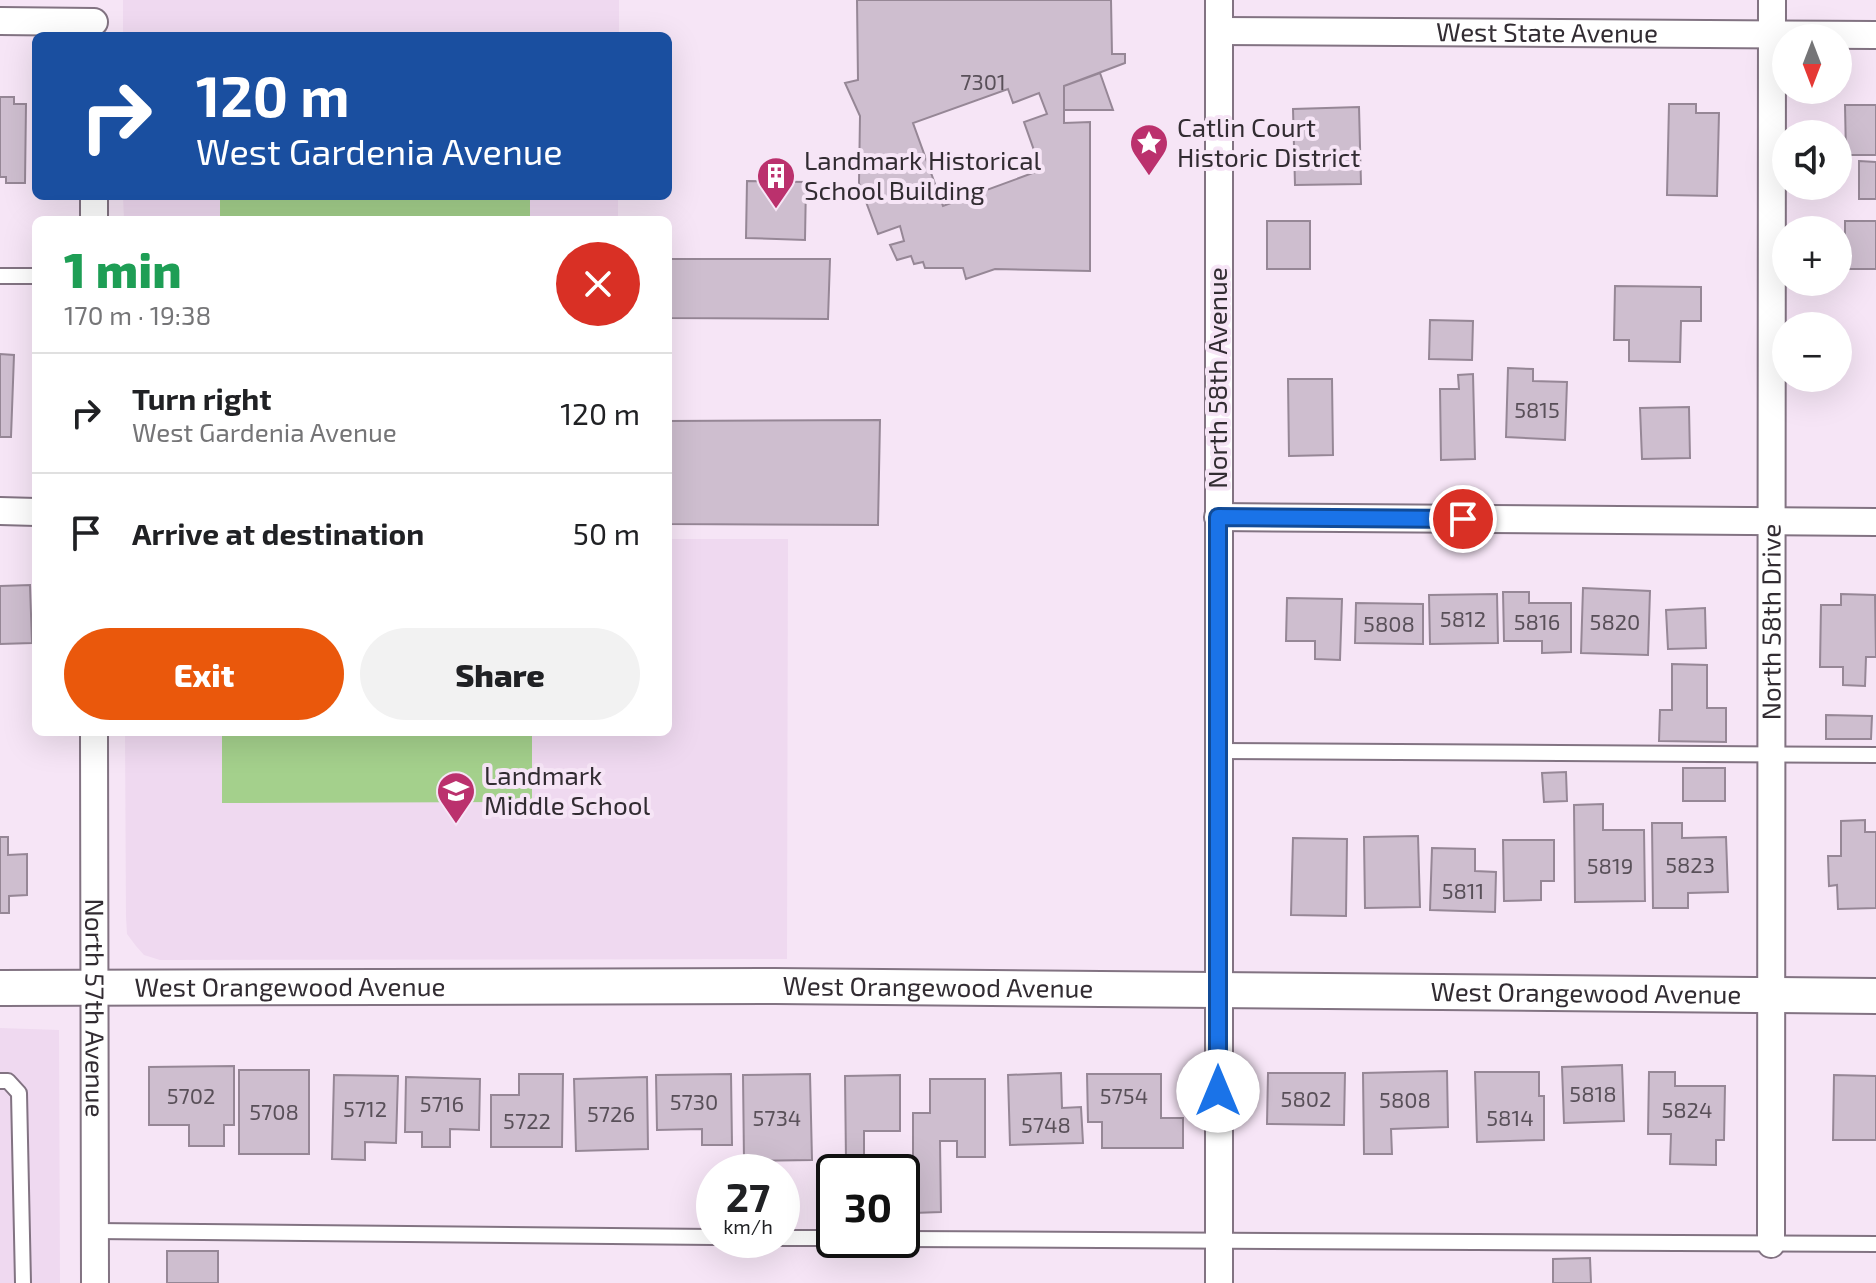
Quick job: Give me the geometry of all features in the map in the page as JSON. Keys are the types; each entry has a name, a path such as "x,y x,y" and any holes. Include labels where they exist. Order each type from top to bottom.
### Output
{"street":[{"name":"North 58th Avenue","path":"1219,0 1219,1283"},
{"name":"North 58th Drive","path":"1772,0 1772,24"},
{"path":"0,21 94,19"},
{"name":"West State Avenue","path":"1219,31 1772,35"},
{"name":"North 58th Drive","path":"1771,1244 1769,521 1772,35"},
{"name":"West State Avenue","path":"1852,35 1876,35"},
{"path":"0,511 32,512"},
{"path":"1218,517 1876,522"},
{"name":"North 57th Avenue","path":"94,736 95,1283"},
{"name":"West Orangewood Avenue","path":"0,988 1218,988 1876,996"}],"lane":[{"path":"0,276 32,276"},
{"path":"1218,751 1876,755"},
{"path":"0,1081 8,1081 19,1093 23,1283"},
{"path":"95,1231 696,1237"},
{"path":"920,1239 1876,1244"}],"shaded area":[{"path":"123,0 619,0 619,32 123,32"},
{"path":"123,200 618,200 618,216 124,216"},
{"name":"Landmark Middle School","path":"672,539 788,539 787,959 160,960 144,955 127,934 125,736 672,736"},
{"path":"0,1028 59,1030 60,1283 0,1283"}],"green space":[{"path":"220,200 530,200 530,216 220,216"},
{"path":"222,736 532,736 532,802 222,803"}],"building":[{"path":"857,0 1111,0 1112,54 1125,54 1125,63 1064,86 1064,123 1090,122 1090,271 995,269 966,279 963,268 925,268 923,262 914,264 911,256 897,260 890,245 904,241 900,226 878,234 859,183 860,116 845,83 858,80","holes":["1008,89 1013,103 1039,93 1047,114 1024,122 1041,170 943,206 913,123"]},
{"path":"1100,73 1113,110 1064,110 1064,86"},
{"path":"0,97 14,97 14,104 26,104 25,183 6,183 6,177 0,177"},
{"path":"1669,104 1696,104 1696,113 1719,113 1717,196 1667,195"},
{"path":"1845,105 1876,105 1876,155 1852,155 1852,120 1845,120"},
{"path":"1359,107 1361,184 1295,185 1293,109"},
{"path":"1859,161 1876,162 1876,199 1859,199"},
{"name":"Landmark Historical School Building","path":"747,181 806,182 805,240 746,238"},
{"path":"1267,221 1310,221 1310,269 1267,269"},
{"path":"1852,221 1876,221 1876,269 1852,269"},
{"path":"672,259 830,259 828,319 672,318"},
{"path":"1615,286 1701,287 1701,321 1681,321 1680,362 1629,361 1629,340 1614,340"},
{"path":"1430,320 1473,321 1472,360 1429,359"},
{"path":"0,354 14,355 11,437 0,437"},
{"path":"1508,368 1533,369 1533,381 1567,382 1565,440 1506,437"},
{"path":"1473,374 1475,459 1441,460 1440,389 1459,389 1458,375"},
{"path":"1288,379 1332,379 1333,455 1289,456"},
{"path":"1689,407 1690,458 1642,459 1640,408"},
{"path":"880,420 878,525 672,524 672,421"},
{"path":"30,585 32,643 0,644 0,586"},
{"path":"1583,588 1650,591 1648,655 1581,653"},
{"path":"1503,592 1529,592 1529,603 1571,603 1571,652 1542,653 1542,641 1504,641"},
{"path":"1497,594 1498,643 1430,644 1429,595"},
{"path":"1841,594 1875,595 1876,657 1866,657 1865,686 1843,685 1843,667 1820,667 1821,605 1841,605"},
{"path":"1287,598 1342,599 1340,660 1315,659 1315,641 1286,641"},
{"path":"1356,603 1423,604 1423,644 1355,643"},
{"path":"1705,608 1706,648 1668,649 1666,610"},
{"path":"1672,664 1707,665 1707,708 1726,708 1726,742 1659,741 1660,710 1672,710"},
{"path":"1826,715 1872,716 1871,739 1826,739"},
{"path":"1683,768 1725,768 1725,801 1683,801"},
{"path":"1566,772 1567,801 1544,802 1542,773"},
{"path":"1603,804 1603,830 1644,830 1645,901 1575,902 1574,805"},
{"path":"1865,820 1865,832 1876,832 1876,908 1838,909 1837,885 1829,886 1828,856 1841,856 1841,821"},
{"path":"1652,823 1682,823 1682,838 1726,837 1728,892 1688,893 1688,908 1653,908"},
{"path":"1418,836 1420,907 1365,908 1364,837"},
{"path":"0,837 8,837 8,855 27,854 27,895 9,896 9,913 0,913"},
{"path":"1293,838 1347,839 1346,916 1291,915"},
{"path":"1503,840 1554,840 1554,881 1541,881 1541,900 1504,901"},
{"path":"1432,848 1475,849 1475,871 1496,872 1495,912 1430,910"},
{"path":"1622,1065 1624,1121 1564,1123 1562,1067"},
{"path":"234,1066 234,1125 224,1125 224,1146 189,1146 189,1125 149,1125 149,1067"},
{"path":"239,1070 309,1070 309,1154 239,1154"},
{"path":"1447,1071 1448,1127 1391,1129 1392,1154 1364,1154 1363,1073"},
{"path":"1475,1072 1539,1072 1539,1096 1544,1096 1544,1140 1477,1142"},
{"path":"1649,1072 1675,1072 1675,1086 1725,1086 1724,1140 1716,1140 1716,1165 1670,1164 1671,1134 1648,1134"},
{"path":"1061,1073 1062,1108 1081,1107 1083,1143 1010,1145 1008,1075"},
{"path":"1268,1073 1345,1073 1344,1125 1267,1124"},
{"path":"519,1074 563,1074 562,1147 491,1147 491,1095 519,1095"},
{"path":"731,1074 732,1145 702,1145 702,1129 657,1130 656,1075"},
{"path":"810,1074 812,1160 800,1160 800,1154 744,1154 743,1075"},
{"path":"1087,1074 1161,1074 1161,1118 1183,1118 1183,1148 1102,1148 1102,1122 1088,1122"},
{"path":"334,1075 398,1076 396,1143 365,1142 365,1160 332,1159"},
{"path":"900,1075 900,1131 864,1131 864,1154 846,1154 845,1076"},
{"path":"1834,1075 1876,1076 1876,1140 1833,1140"},
{"path":"406,1077 480,1079 479,1130 450,1129 450,1147 422,1147 422,1132 405,1132"},
{"path":"647,1077 648,1149 576,1151 574,1079"},
{"path":"930,1079 985,1079 985,1157 957,1157 957,1141 940,1141 941,1212 920,1213 920,1154 913,1154 913,1113 930,1113"},
{"path":"167,1251 218,1251 218,1283 167,1283"},
{"path":"1590,1258 1591,1283 1553,1283 1553,1259"}],"place":[{"name":"Catlin Court Historic District","path":"1149,177"},
{"name":"Landmark Historical School Building","path":"776,210"},
{"name":"Landmark Middle School","path":"456,825"}],"route":[{"path":"1218,1091 1218,517 1463,519"}]}
